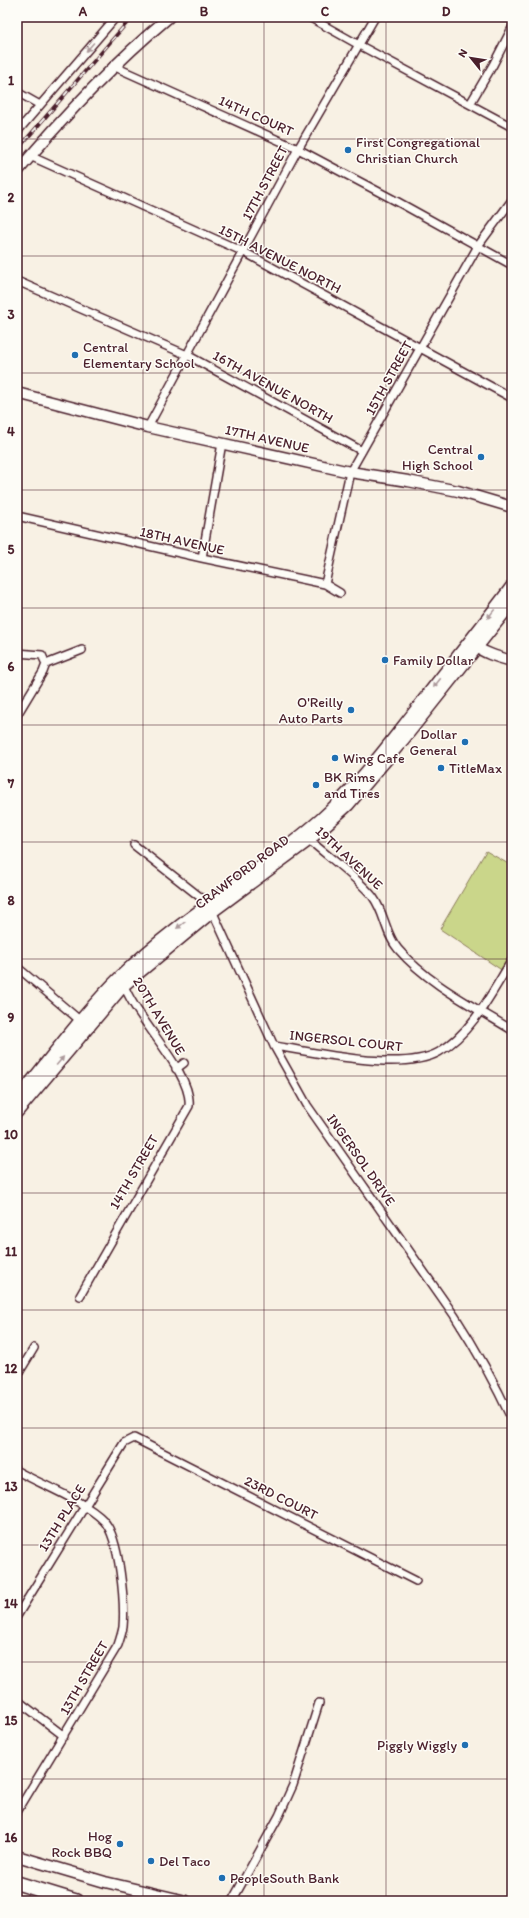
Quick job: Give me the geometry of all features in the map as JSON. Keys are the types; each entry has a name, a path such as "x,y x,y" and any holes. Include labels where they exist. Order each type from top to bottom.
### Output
{"highway":[{"path":"17,1883 76,1901"}],"main road":[{"path":"473,645 512,586"},
{"path":"473,645 512,603"},
{"name":"CRAWFORD ROAD","path":"17,1112 19,1099 123,980 211,908 348,805 376,773 473,645"}],"street":[{"path":"17,132 116,17"},
{"path":"17,172 77,103 113,66 169,17"},
{"path":"309,17 359,46 512,127"},
{"name":"17TH STREET","path":"148,427 244,252 298,149 375,17"},
{"path":"470,104 493,65 512,28"},
{"name":"14TH COURT","path":"113,66 298,149 478,246 512,266"},
{"path":"17,92 40,105"},
{"name":"15TH AVENUE NORTH","path":"30,156 244,252 512,398"},
{"name":"15TH STREET","path":"325,584 350,472 478,246 512,200"},
{"name":"16TH AVENUE NORTH","path":"17,281 187,355 362,451"},
{"name":"17TH AVENUE","path":"17,393 148,427 350,472 458,491 512,507"},
{"path":"202,558 222,443"},
{"name":"18TH AVENUE","path":"17,516 325,584 340,593"},
{"path":"473,645 494,656 512,661"},
{"path":"46,664 82,650"},
{"path":"17,653 42,655 46,664 43,672 17,715"},
{"name":"19TH AVENUE","path":"306,837 372,896 384,918 388,934 398,949 407,958 451,993 512,1030"},
{"path":"134,845 211,908"},
{"name":"INGERSOL DRIVE","path":"211,908 274,1046 307,1105 476,1350 497,1387 512,1420"},
{"name":"INGERSOL COURT","path":"274,1046 389,1062 414,1060 438,1052 459,1036 481,1010 512,960"},
{"path":"17,967 84,1024"},
{"name":"20TH AVENUE","path":"123,980 176,1069"},
{"path":"176,1069 184,1063"},
{"name":"14TH STREET","path":"80,1296 188,1106 190,1097 187,1088 176,1069"},
{"path":"17,1376 34,1348"},
{"name":"13TH PLACE","path":"17,1616 124,1443 134,1438"},
{"name":"23RD COURT","path":"134,1438 416,1581"},
{"name":"13TH STREET","path":"17,1471 84,1506 104,1522 112,1537 118,1562 124,1604 123,1629 118,1645 17,1812"},
{"path":"17,1700 64,1736"},
{"path":"232,1901 279,1816 293,1785 319,1704"},
{"path":"17,1856 77,1874 186,1901"}],"green space":[{"path":"486,851 512,866 512,955 503,971 440,929"}],"railway":[{"path":"17,150 132,17"}],"place":[{"name":"First Congregational Christian Church","path":"348,150"},
{"name":"Central Elementary School","path":"75,355"},
{"name":"Central High School","path":"481,457"},
{"name":"Family Dollar","path":"385,660"},
{"name":"O'Reilly Auto Parts","path":"351,710"},
{"name":"Dollar General","path":"465,742"},
{"name":"Wing Cafe","path":"335,758"},
{"name":"TitleMax","path":"441,768"},
{"name":"BK Rims and Tires","path":"316,785"},
{"name":"Piggly Wiggly","path":"465,1745"},
{"name":"Hog Rock BBQ","path":"120,1844"},
{"name":"Del Taco","path":"151,1861"},
{"name":"PeopleSouth Bank","path":"222,1878"}]}
